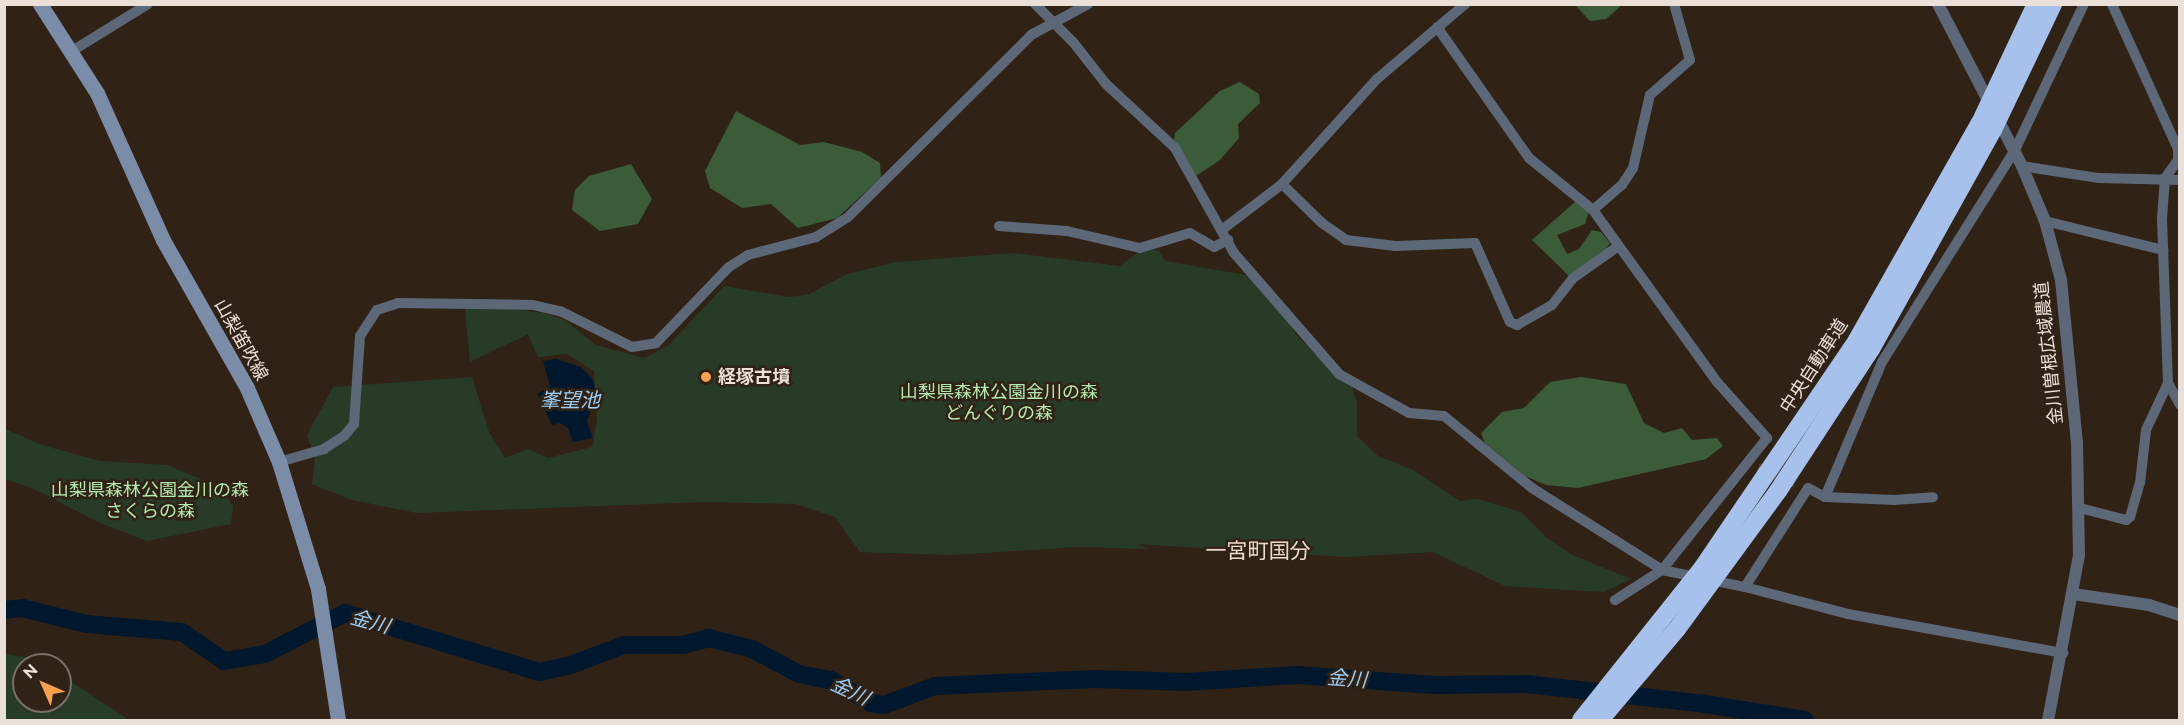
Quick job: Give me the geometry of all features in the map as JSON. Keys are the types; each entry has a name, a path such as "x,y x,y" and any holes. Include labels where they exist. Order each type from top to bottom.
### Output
{"highway":[{"name":"中央自動車道","path":"1600,720 1712,569 1857,340 1980,123 2036,4"},
{"name":"中央自動車道","path":"1581,720 1778,491 1870,349 1993,130 2053,4"}],"main road":[{"name":"山梨笛吹線","path":"39,4 72,51 97,93 163,240 247,388 279,462 292,497 327,628 338,720"}],"street":[{"path":"72,51 148,4"},
{"path":"1035,4 1073,42 1106,84 1175,148 1223,229 1233,253 1287,319 1339,374 1409,413 1444,416 1532,488 1662,570 1745,587 1857,616 2063,652"},
{"path":"279,462 324,449 354,424 360,336 371,316 388,305 450,302 533,305 560,311 632,347 656,343 729,267 748,255 816,237 847,218 956,106 1031,35 1050,21 1088,4"},
{"path":"1223,229 1282,184 1377,79 1465,4"},
{"path":"1593,210 1623,185 1633,168 1650,95 1690,60 1674,4"},
{"name":"金川曽根広域農道","path":"1938,4 1980,81 2022,166 2045,221 2061,280 2080,508 2073,594 2048,720"},
{"path":"1825,496 1882,362 2012,144 2084,4"},
{"path":"2112,4 2178,149 2178,160 2165,178 2163,250 2168,383 2180,405"},
{"path":"1437,27 1529,158 1593,210 1617,248 1718,383 1767,438 1754,466 1662,570 1615,600"},
{"path":"2022,166 2098,178 2180,180"},
{"path":"1282,184 1322,223 1346,240 1396,246 1476,243 1510,322 1517,325 1552,305 1572,279 1617,248"},
{"path":"2045,221 2163,250"},
{"path":"999,226 1067,231 1140,248 1190,233 1215,246 1228,240"},
{"path":"2080,508 2130,518 2140,483 2146,430 2168,383"},
{"path":"1745,587 1803,486 1825,496 1894,500 1933,497"},
{"path":"2073,594 2149,605 2180,615"}],"green space":[{"path":"1575,5 1622,5 1606,19 1590,21"},
{"path":"1240,82 1259,94 1260,103 1238,124 1239,138 1220,160 1196,176 1174,141 1175,133 1220,91"},
{"path":"736,111 800,145 824,142 862,152 880,163 881,178 837,218 798,228 771,204 742,208 710,188 705,171"},
{"path":"631,164 652,199 638,224 600,231 572,210 575,190 589,176"},
{"path":"1576,201 1589,211 1585,224 1557,235 1567,254 1579,249 1592,230 1601,232 1610,243 1604,252 1570,277 1532,240"},
{"name":"山梨県森林公園金川の森 どんぐりの森","path":"1145,247 1159,251 1165,261 1246,275 1286,309 1296,335 1352,387 1357,403 1357,436 1378,456 1413,470 1460,501 1478,499 1521,512 1547,538 1572,555 1631,579 1604,592 1505,586 1433,552 1345,557 1137,544 1149,549 1078,547 951,555 860,552 835,517 796,504 705,502 417,513 352,500 312,484 315,457 307,435 333,387 472,377 489,432 505,458 528,449 548,458 592,447 597,420 594,371 567,354 538,357 528,334 470,362 464,302 543,313 565,320 596,345 644,358 668,346 724,286 788,297 807,295 847,274 897,262 1013,253 1120,266"},
{"path":"1581,377 1626,384 1644,423 1664,433 1682,428 1692,440 1717,438 1723,446 1706,459 1578,488 1546,485 1525,476 1485,443 1481,433 1502,412 1524,408 1550,382"},
{"name":"山梨県森林公園金川の森 さくらの森","path":"5,429 42,445 100,461 167,465 220,487 233,506 231,524 147,541 102,524 32,488 5,479"},
{"path":"4,654 12,655 12,713 72,713 72,682 129,720 5,720"}],"water":[{"name":"峯望池","path":"556,359 581,367 592,378 597,394 587,421 593,438 573,442 568,428 560,423 552,425 537,394 550,386 543,361"}],"waterway":[{"name":"金川","path":"4,610 22,608 86,624 182,632 224,661 265,654 345,613 539,672 568,666 624,645 683,645 709,638 752,649 799,674 831,680 871,703 884,705 935,686 1095,679 1186,682 1298,675 1434,685 1526,684 1699,703 1805,720"}],"tunnel":[{"path":"1758,468 1798,484"}],"place":[{"name":"経塚古墳","path":"706,377"}],"district":[{"name":"一宮町国分","path":"1258,551"}]}
